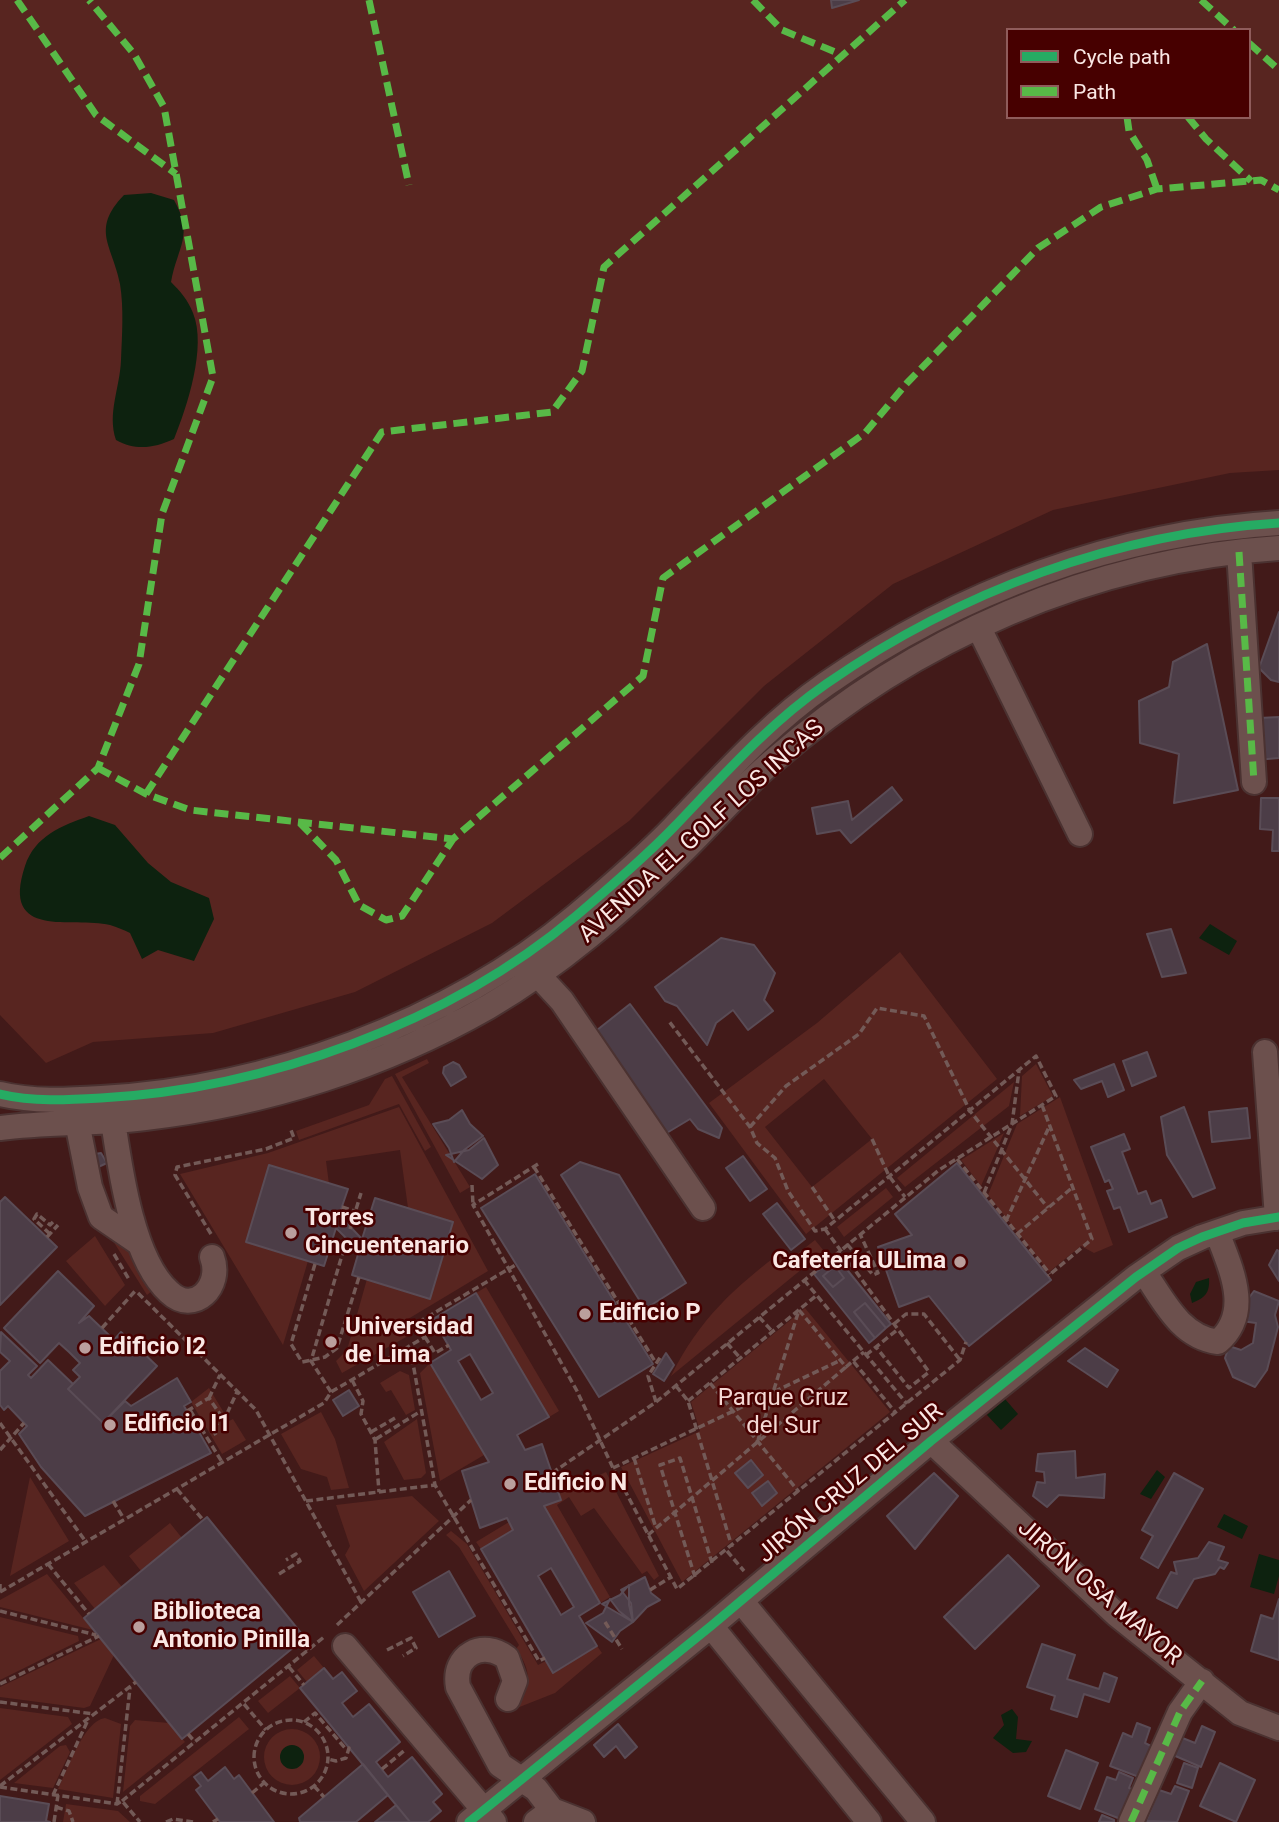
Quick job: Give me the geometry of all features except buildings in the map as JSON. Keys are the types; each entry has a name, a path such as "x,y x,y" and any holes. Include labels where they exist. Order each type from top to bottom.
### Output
{"street":[{"name":"AVENIDA EL GOLF LOS INCAS","path":"0,1094 19,1099 59,1100 131,1096 266,1071 373,1036 472,986 539,944 618,879 669,832 754,744 815,693 925,624 1042,570 1093,554 1184,534 1279,523"},
{"name":"AVENIDA EL GOLF LOS INCAS","path":"0,1128 113,1121 221,1107 331,1077 381,1059 446,1028 538,975 634,899 771,762 840,706 937,645 1043,598 1102,578 1189,558 1279,548"},
{"path":"1239,552 1254,782"},
{"path":"979,628 1080,834"},
{"path":"538,975 562,1001 703,1208"},
{"path":"1265,1052 1278,1217"},
{"path":"113,1121 122,1177 139,1243 163,1286 178,1298 188,1300 206,1293 216,1276 212,1257"},
{"path":"77,1122 90,1188 101,1217 139,1243"},
{"name":"JIRÓN CRUZ DEL SUR","path":"483,1818 521,1779 711,1626 931,1441 1144,1272 1178,1248 1243,1223 1278,1217"},
{"path":"1144,1272 1188,1332 1202,1340 1218,1342 1227,1334 1233,1321 1237,1296 1234,1274 1217,1232"},
{"name":"JIRÓN OSA MAYOR","path":"931,1441 1116,1614 1240,1713 1279,1728"},
{"path":"741,1601 923,1822"},
{"path":"711,1626 869,1822"},
{"path":"345,1646 483,1818"},
{"path":"508,1699 515,1681 508,1658 488,1649 473,1651 462,1660 457,1672 460,1694 500,1765 536,1789 544,1816 583,1822"},
{"path":"1131,1822 1180,1712 1202,1681"}],"path":[{"path":"750,1128 786,1086 859,1034 881,1006 927,1019 970,1111 1048,1208"},
{"path":"552,1473 601,1443 656,1402 847,1244 957,1158 1056,1096 1036,1056 825,1229 815,1231 788,1191 775,1158 757,1143 750,1128 668,1020"},
{"path":"984,1193 1012,1124 1019,1070"},
{"path":"957,1158 1049,1275 1092,1240 1042,1105"},
{"path":"1006,1221 1050,1125"},
{"path":"195,1208 175,1175 177,1167 266,1149 294,1138 291,1130"},
{"path":"872,1139 889,1176 905,1197"},
{"path":"473,1205 536,1166 656,1363"},
{"path":"527,1172 530,1177"},
{"path":"472,1185 473,1205 577,1391 613,1468 677,1589 925,1390 960,1360 966,1342"},
{"path":"812,1187 835,1221"},
{"path":"1017,1234 1073,1187"},
{"path":"350,1228 361,1194"},
{"path":"342,1207 370,1216"},
{"path":"54,1221 50,1225 37,1214 34,1219 48,1236 58,1225"},
{"path":"825,1229 929,1372 909,1388 876,1347"},
{"path":"847,1244 873,1275 878,1273 860,1234"},
{"path":"331,1392 311,1361 347,1238"},
{"path":"109,1246 142,1300 256,1410 361,1602"},
{"path":"315,1264 291,1344 302,1362 311,1361 337,1349 359,1277"},
{"path":"449,1345 435,1353 417,1323 517,1265"},
{"path":"804,1280 907,1404"},
{"path":"102,1328 136,1290"},
{"path":"688,1401 817,1295"},
{"path":"799,1310 846,1367"},
{"path":"758,1442 799,1310"},
{"path":"894,1324 906,1314 924,1314 960,1360"},
{"path":"759,1317 772,1331"},
{"path":"648,1535 853,1361 897,1330"},
{"path":"0,1592 324,1403 331,1392 425,1338"},
{"path":"727,1343 740,1359"},
{"path":"410,1346 435,1485 539,1661 545,1658"},
{"path":"656,1402 648,1376 661,1356"},
{"path":"613,1468 841,1360"},
{"path":"853,1361 897,1413"},
{"path":"220,1375 210,1391 209,1398 223,1420"},
{"path":"352,1380 363,1401 360,1414 375,1440 379,1492"},
{"path":"918,1381 925,1390"},
{"path":"710,1383 799,1492"},
{"path":"676,1386 688,1401 732,1547"},
{"path":"216,1434 211,1427 223,1420 237,1392"},
{"path":"209,1398 188,1410 222,1462"},
{"path":"375,1440 421,1411"},
{"path":"371,1432 395,1418"},
{"path":"0,1423 86,1542"},
{"path":"0,1451 24,1423"},
{"path":"634,1458 656,1528"},
{"path":"695,1577 660,1465 680,1458 712,1563"},
{"path":"306,1501 435,1485"},
{"path":"177,1489 203,1520"},
{"path":"0,1786 117,1804 122,1801 309,1650 471,1500"},
{"path":"113,1501 124,1520"},
{"path":"279,1574 300,1561 296,1554 286,1560"},
{"path":"48,1564 89,1614"},
{"path":"650,1590 671,1577"},
{"path":"0,1584 0,1592"},
{"path":"0,1611 99,1636 0,1684"},
{"path":"605,1622 622,1649"},
{"path":"387,1650 411,1638 416,1648 403,1656"},
{"path":"301,1641 309,1650"},
{"path":"289,1667 304,1685"},
{"path":"0,1786 136,1682"},
{"path":"117,1804 130,1686"},
{"path":"0,1702 94,1714"},
{"path":"244,1704 266,1730"},
{"path":"304,1722 316,1713 345,1748 349,1748 346,1758 336,1761 328,1759"},
{"path":"54,1822 56,1795 89,1718"},
{"path":"282,1721 304,1722 322,1736 328,1759 326,1769 314,1786 294,1794 273,1789 265,1782 259,1774 255,1752 266,1730 282,1721"},
{"path":"188,1734 195,1742"},
{"path":"382,1769 406,1749"},
{"path":"252,1793 265,1782"},
{"path":"314,1786 324,1797"},
{"path":"122,1801 140,1822"},
{"path":"56,1807 69,1811 72,1822"},
{"path":"166,1822 173,1819 193,1822"}],"green space":[{"path":"0,0 1279,0 1279,470 1230,473 1053,510 893,584 764,686 629,821 492,923 355,992 213,1033 93,1042 46,1063 0,1015"},
{"path":"900,952 997,1079 806,1234 709,1103 817,1023","holes":["824,1079 872,1139 812,1187 765,1127"]},
{"path":"427,1059 429,1063 402,1077 470,1187 460,1193 395,1074"},
{"path":"1036,1064 1053,1096 1020,1116 1022,1076"},
{"path":"392,1076 431,1147 425,1151 399,1104 299,1140 296,1131 369,1105 385,1079"},
{"path":"1014,1082 1009,1106 905,1187 897,1178"},
{"path":"1060,1097 1113,1245 1094,1253 1081,1246 1049,1272 988,1195 1017,1124"},
{"path":"399,1107 488,1271 408,1319 415,1332 342,1373 336,1361 347,1350 367,1279 453,1222 408,1208 400,1150 326,1161 329,1184 269,1166 246,1242 308,1261 283,1345 180,1174 268,1153"},
{"path":"1004,1133 981,1186 961,1160"},
{"path":"886,1188 893,1197 844,1237 837,1227"},
{"path":"108,1233 126,1246 153,1290 147,1295"},
{"path":"95,1236 125,1285 105,1306 66,1261"},
{"path":"815,1240 824,1251 671,1376 694,1337 734,1291 785,1249 792,1258"},
{"path":"486,1287 559,1411 549,1417 476,1293"},
{"name":"Parque Cruz del Sur","path":"805,1308 890,1412 682,1582 621,1467 700,1431 691,1402"},
{"path":"430,1363 484,1455 440,1481 420,1373"},
{"path":"400,1371 409,1375 415,1410 406,1415 391,1390 386,1392 380,1383"},
{"path":"209,1388 229,1421 233,1419 246,1440 222,1454 191,1402"},
{"path":"321,1412 335,1439 349,1488 331,1490 327,1477 301,1469 281,1434"},
{"path":"417,1419 426,1473 421,1478 404,1480 384,1442"},
{"path":"606,1472 659,1576 654,1580 647,1571 642,1574 594,1508 581,1516 569,1497 557,1505 610,1597 600,1603 544,1506 560,1500 559,1494"},
{"path":"30,1477 69,1541 10,1576"},
{"path":"412,1496 439,1521 364,1591 345,1555 350,1546 336,1505"},
{"path":"509,1522 513,1530 481,1549 476,1542"},
{"path":"170,1523 182,1538 141,1571 129,1556"},
{"path":"451,1531 467,1544 538,1665 546,1661 553,1673 597,1646 602,1653 555,1693 517,1708 525,1693 528,1679 525,1664 516,1649 519,1645 459,1547 446,1535"},
{"path":"104,1565 122,1587 95,1609 74,1583"},
{"path":"47,1574 93,1630 0,1607 0,1600"},
{"path":"0,1617 78,1636 79,1641 0,1680"},
{"path":"101,1639 114,1655 90,1706 84,1708 0,1697 0,1687"},
{"path":"314,1656 324,1668 307,1682 297,1670"},
{"path":"290,1676 300,1688 268,1713 258,1701"},
{"path":"0,1708 68,1717 72,1724 0,1780"},
{"path":"239,1717 249,1729 155,1804 140,1801 140,1796"},
{"path":"105,1718 121,1724 113,1798 58,1789 83,1737 90,1727"},
{"path":"135,1720 169,1723 185,1742 123,1792 130,1726"},
{"path":"286,1729 298,1729 312,1737 320,1751 318,1768 312,1777 298,1785 286,1785 269,1773 264,1763 264,1751 276,1734"},
{"path":"66,1745 70,1752 53,1788 14,1783 60,1746"},
{"path":"66,1804 118,1811 130,1822 63,1822"}],"shaded area":[{"path":"151,193 174,200 180,212 183,241 171,282 191,308 197,327 198,343 194,377 174,439 138,447 116,440 114,430 113,410 121,360 122,303 106,229 108,218 124,195"},
{"path":"89,816 115,825 148,863 171,882 209,898 214,919 194,961 158,950 142,959 130,933 110,925 44,920 31,915 23,906 20,890 25,866 35,847 59,828"},
{"path":"1210,924 1237,941 1229,955 1199,938"},
{"path":"1209,1278 1206,1294 1192,1303 1190,1294 1196,1282"},
{"path":"1005,1399 1018,1414 1001,1430 987,1415"},
{"path":"1157,1470 1165,1477 1151,1499 1140,1494"},
{"path":"1224,1514 1248,1526 1242,1539 1217,1527"},
{"path":"1259,1554 1279,1560 1279,1576 1274,1594 1250,1587"},
{"path":"1012,1709 1018,1717 1016,1739 1032,1741 1026,1752 1013,1753 993,1738 1004,1725 1001,1715"},
{"path":"292,1745 303,1752 304,1757 297,1768 292,1769 281,1762 280,1757 287,1746"}],"marked path":[{"path":"17,0 96,115 176,174"},
{"path":"0,858 98,768 139,664 162,514 213,377 164,107 134,54 89,0"},
{"path":"369,0 409,185"},
{"path":"753,0 782,30 845,56"},
{"path":"146,794 382,432 552,412 582,371 604,267 905,0"},
{"path":"1201,0 1232,28"},
{"path":"1251,45 1279,70"},
{"path":"1127,119 1129,131 1147,160 1157,189"},
{"path":"1190,119 1206,139 1251,181"},
{"path":"98,768 146,794 190,810 453,839 643,676 663,578 865,433 907,383 1038,248 1101,207 1157,189 1261,180 1279,190"},
{"path":"1239,552 1254,782"},
{"path":"300,823 336,860 359,905 386,920 402,916 453,839"},
{"path":"1131,1822 1180,1712 1202,1681"}],"cycle path":[{"path":"0,1094 37,1099 101,1098 164,1092 227,1081 290,1065 353,1044 413,1018 471,988 526,954 576,916 650,851 784,716 826,684 877,651 930,621 1042,572 1158,539 1279,523"},
{"path":"469,1822 711,1626 931,1441 1136,1277 1178,1248 1202,1237 1243,1223 1279,1217"}],"place":[{"name":"Torres Cincuentenario","path":"291,1233"},
{"name":"Cafetería ULima","path":"960,1262"},
{"name":"Edificio P","path":"585,1314"},
{"name":"Universidad de Lima","path":"331,1342"},
{"name":"Edificio I2","path":"85,1348"},
{"name":"Edificio I1","path":"110,1425"},
{"name":"Edificio N","path":"510,1484"},
{"name":"Biblioteca Antonio Pinilla","path":"139,1627"}]}
